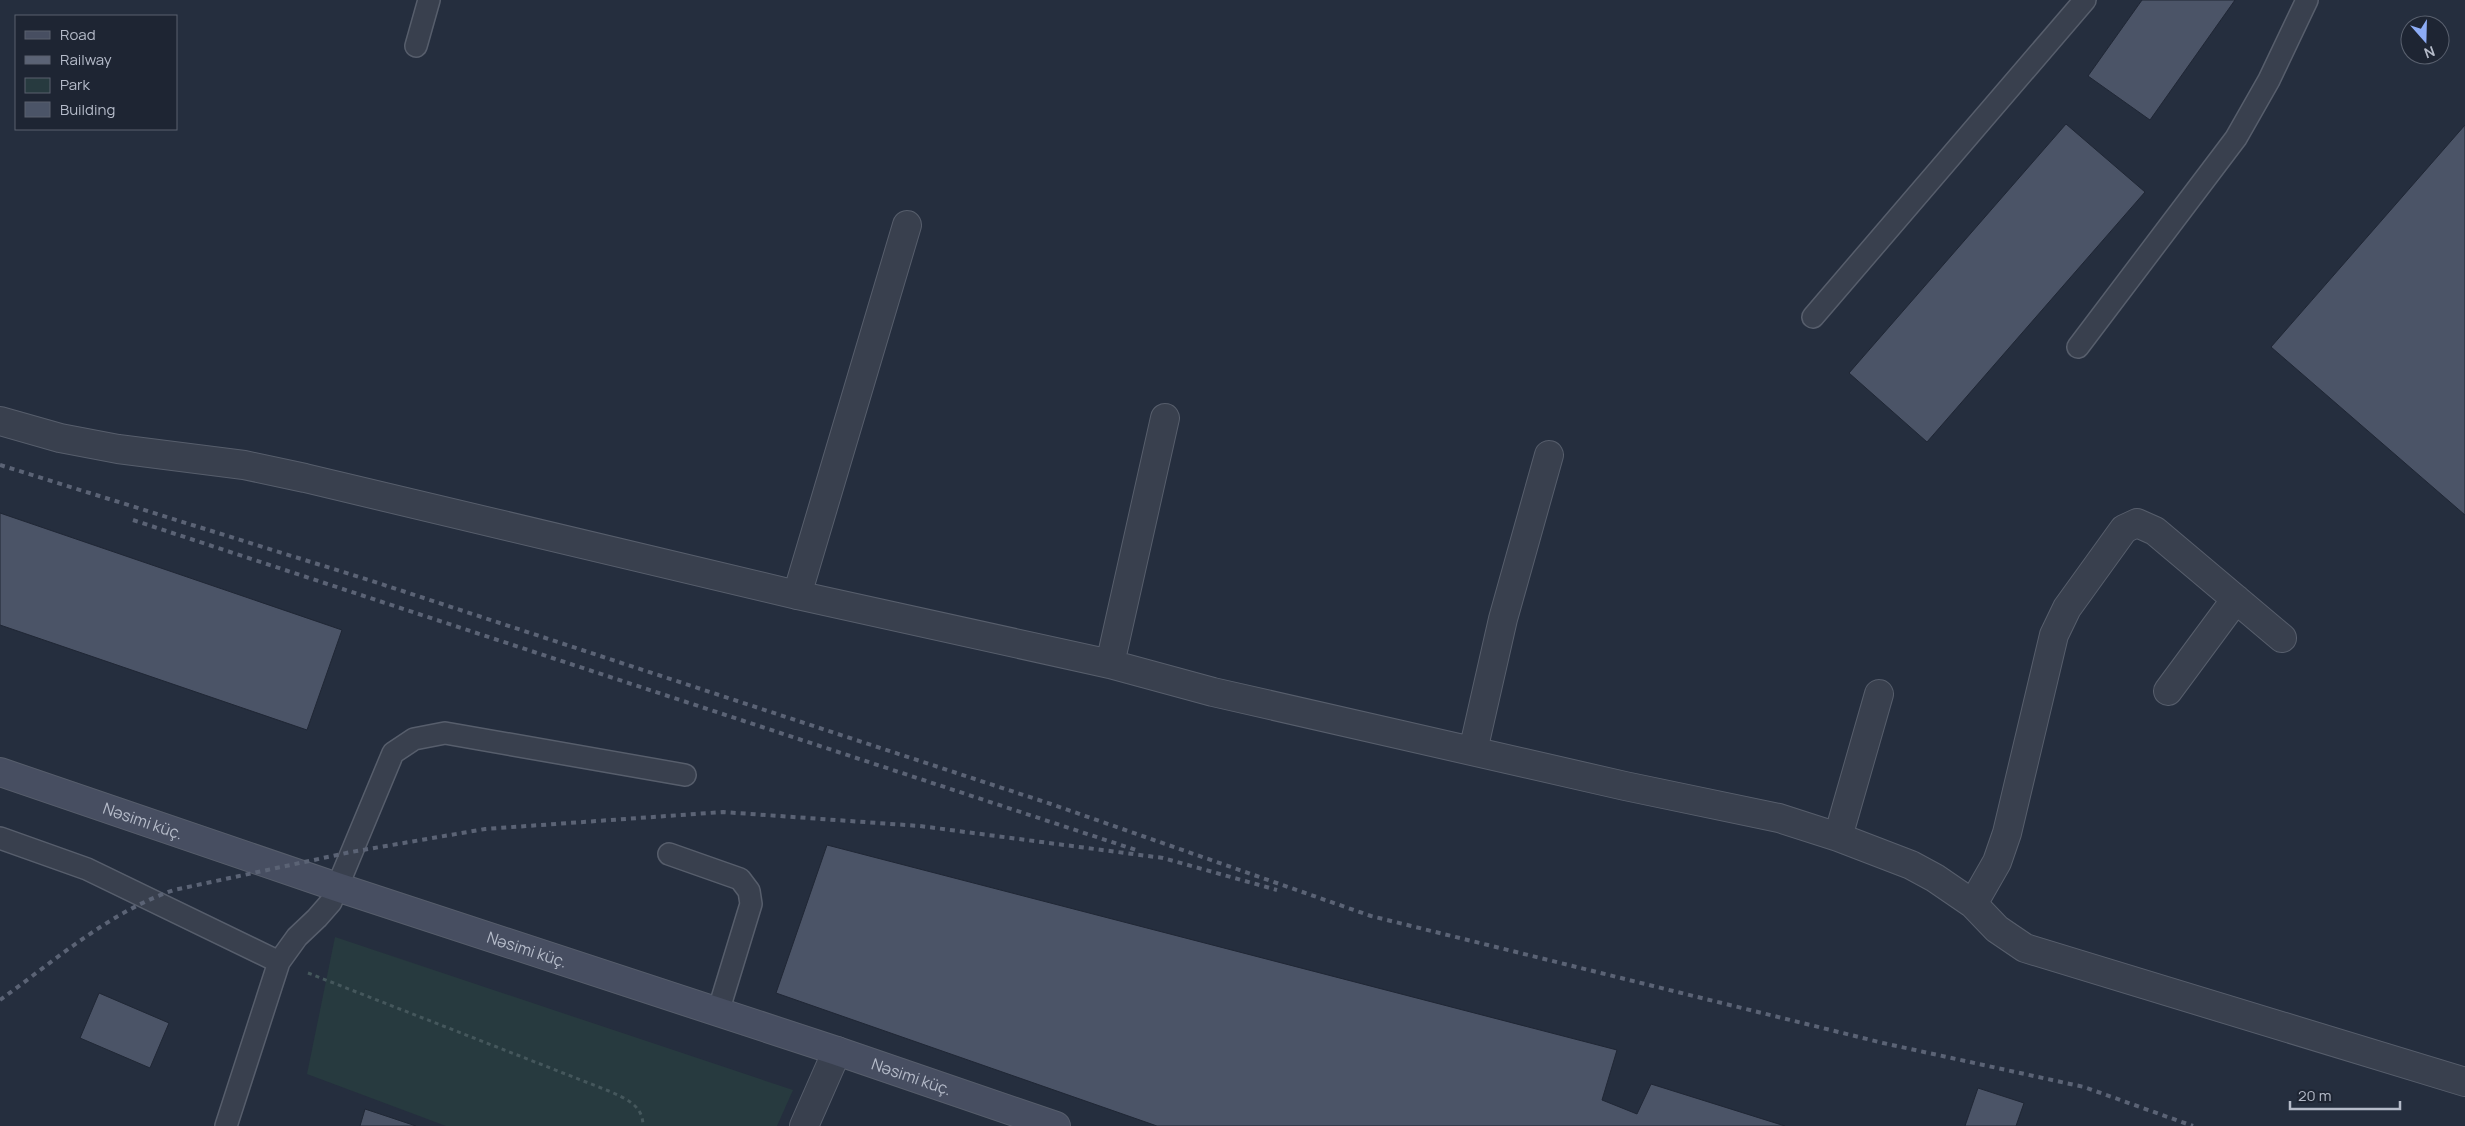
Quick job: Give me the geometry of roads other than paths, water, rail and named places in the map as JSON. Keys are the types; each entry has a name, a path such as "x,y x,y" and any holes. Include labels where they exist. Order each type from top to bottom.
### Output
{"street":[{"path":"797,596 906,225"},
{"path":"1110,664 1165,418"},
{"path":"0,421 89,444 244,465 305,478 797,596 1110,664 1214,692 1625,786 1779,818 1838,837 1911,865 1936,878 1972,904 1997,929 2025,948 2465,1082"},
{"path":"1473,751 1504,619 1549,455"},
{"path":"1972,904 1997,862 2007,833 2054,635 2067,608 2124,529 2138,523 2155,531 2282,638"},
{"path":"2168,691 2236,599"},
{"path":"1838,837 1879,694"},
{"name":"Nəsimi küç.","path":"0,772 338,888 837,1051 1056,1126"},
{"path":"804,1126 837,1051"}],"lane":[{"path":"416,46 429,0"},
{"path":"1813,317 2085,0"},
{"path":"2078,347 2236,138 2269,80 2307,0"},
{"path":"226,1126 279,962 297,937 331,902 382,774 393,753 414,739 445,732 685,775"},
{"path":"0,838 87,869 279,962"},
{"path":"669,854 740,879 749,891 751,904 718,1012"}],"railway":[{"path":"0,465 372,581 1051,804 1371,916 1883,1043 2084,1087 2193,1126"},
{"path":"133,520 1136,850"},
{"path":"0,1000 105,924 151,899 174,890 351,852 485,829 723,812 920,826 1163,858 1277,890"}]}
